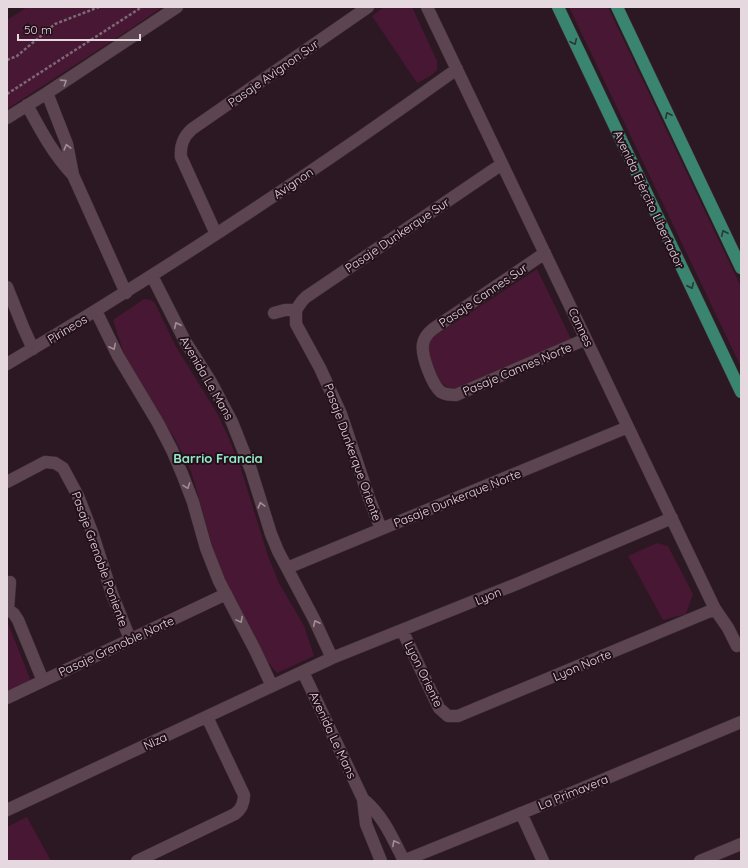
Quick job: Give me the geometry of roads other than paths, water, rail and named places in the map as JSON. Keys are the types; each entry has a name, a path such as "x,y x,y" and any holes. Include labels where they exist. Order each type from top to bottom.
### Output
{"main road":[{"name":"Avenida Ejército Libertador","path":"558,7 741,392"},
{"path":"617,7 741,268"}],"street":[{"path":"7,118 28,106 177,7"},
{"name":"Pasaje Avignon Sur","path":"216,234 181,157 184,138 192,129 368,7"},
{"name":"Cannes","path":"427,7 715,609 728,628 737,646"},
{"name":"Avignon","path":"126,293 329,158 457,69"},
{"path":"47,93 67,144 73,175 126,293"},
{"path":"28,106 48,144 56,156 73,175"},
{"name":"Pasaje Dunkerque Sur","path":"296,310 306,297 502,164"},
{"name":"Pasaje Cannes Sur","path":"446,394 437,388 428,370 423,350 426,336 433,329 545,253"},
{"name":"Avenida Le Mans","path":"152,276 185,341 211,382 232,422 251,470 271,534 332,658"},
{"path":"7,287 23,327 34,349"},
{"name":"Pirineos","path":"7,364 126,293"},
{"path":"274,313 284,310 296,310"},
{"name":"Pasaje Dunkerque Oriente","path":"296,310 296,324 323,374 341,414 381,529"},
{"path":"96,311 130,377 158,423 172,450 193,502 206,548 226,594 272,686"},
{"name":"Pasaje Cannes Norte","path":"446,394 456,395 586,339"},
{"name":"Pasaje Dunkerque Norte","path":"287,568 628,427"},
{"name":"Pasaje Grenoble Poniente","path":"7,482 40,464 50,462 59,465 66,472 83,508 112,594 130,639"},
{"name":"Lyon","path":"303,672 332,658 519,583 672,518"},
{"path":"10,582 8,608 18,620 43,681"},
{"name":"Pasaje Grenoble Norte","path":"7,698 226,594"},
{"name":"Lyon Norte","path":"448,716 453,717 463,715 715,609"},
{"name":"Lyon Oriente","path":"402,630 439,708 448,716"},
{"name":"Avenida Le Mans","path":"303,672 363,799 366,824 380,861"},
{"name":"Niza","path":"7,810 303,672"},
{"path":"137,861 235,814 242,808 244,794 207,717"},
{"name":"La Primavera","path":"404,861 422,858 521,813 741,722"},
{"name":"Avenida Le Mans","path":"363,799 381,818 404,861"},
{"path":"521,813 543,861"},
{"path":"700,861 741,844"}],"district":[{"name":"Barrio Francia","path":"218,458"}]}
